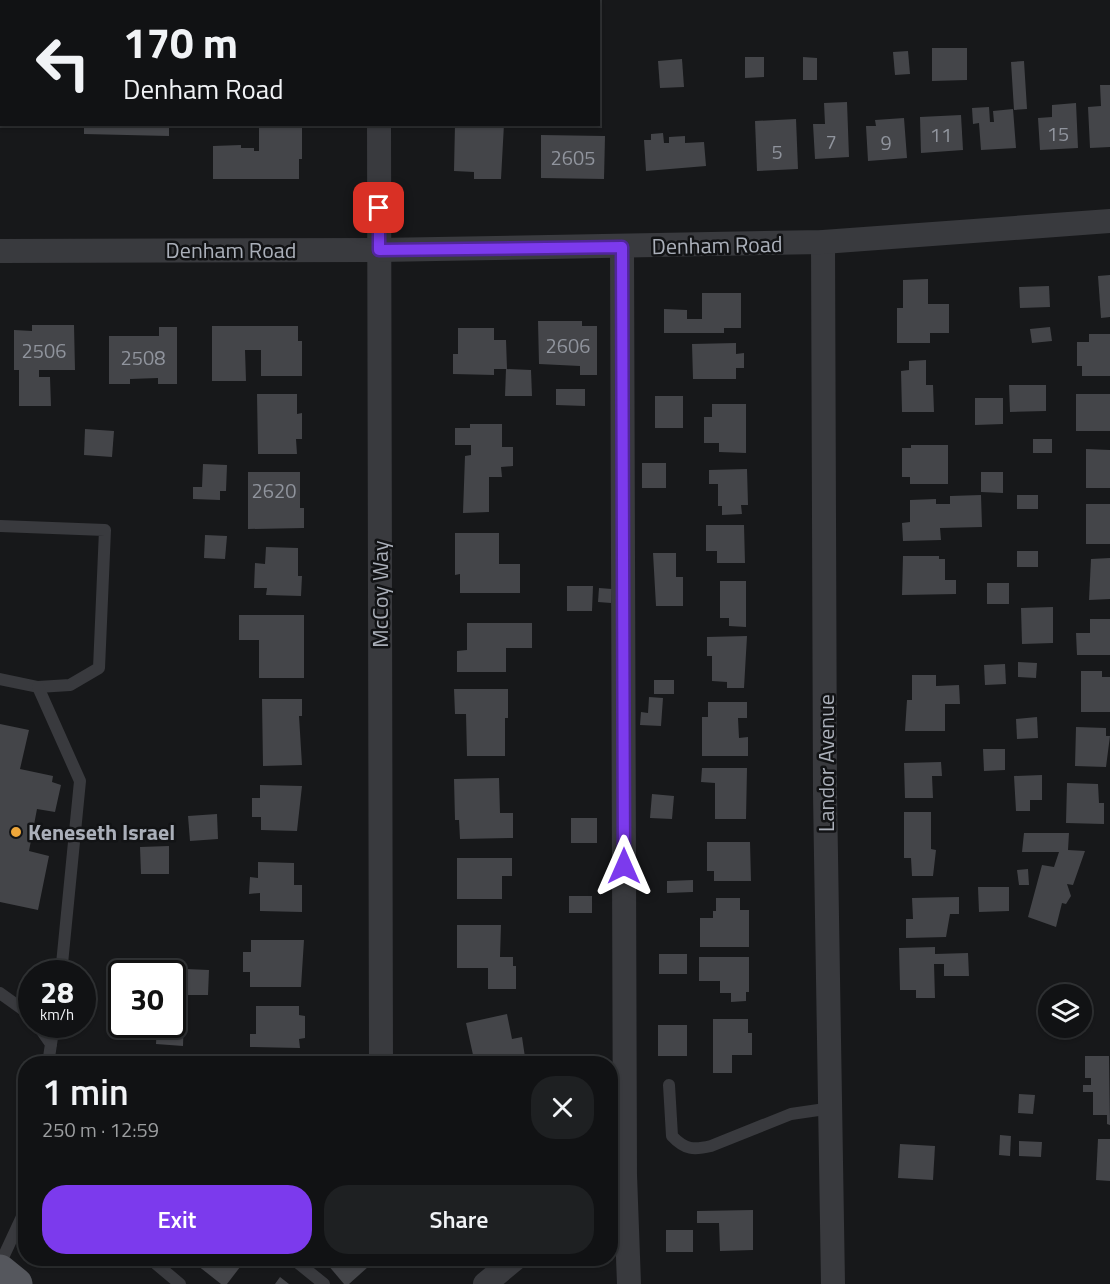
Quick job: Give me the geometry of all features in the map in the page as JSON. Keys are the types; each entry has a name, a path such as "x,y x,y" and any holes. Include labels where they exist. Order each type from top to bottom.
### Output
{"main road":[{"path":"0,1271 16,1284"}],"street":[{"name":"McCoy Way","path":"379,126 381,1056"},
{"name":"Denham Road","path":"0,251 379,250 823,242 1110,221"},
{"name":"Landor Avenue","path":"823,242 825,794 832,1108 833,1284"},
{"path":"622,247 618,1180 629,1284"}],"lane":[{"path":"0,526 105,530 99,668 70,685 38,687 0,679"},
{"path":"38,687 80,781 63,960"},
{"path":"0,993 18,1006"},
{"path":"47,1038 51,1044"},
{"path":"49,1056 52,1038"},
{"path":"669,1084 672,1136 685,1148 696,1150 800,1111 832,1108"},
{"path":"0,1264 18,1225"},
{"path":"159,1266 180,1284"},
{"path":"302,1266 324,1284"}],"building":[{"path":"932,48 967,48 967,80 932,81"},
{"path":"908,51 910,74 895,75 893,52"},
{"path":"600,56 601,56 602,81 600,81"},
{"path":"745,57 764,57 764,77 745,78"},
{"path":"803,57 817,58 817,80 803,80"},
{"path":"682,59 684,87 660,88 658,61"},
{"path":"1024,61 1027,109 1014,110 1011,62"},
{"path":"1100,85 1110,85 1110,147 1090,148 1088,107 1101,106"},
{"path":"847,102 849,157 815,159 813,124 825,124 824,103"},
{"path":"1076,103 1078,148 1040,150 1038,118 1052,117 1052,105"},
{"path":"989,107 990,122 994,122 993,111 1013,109 1016,148 981,150 979,123 973,124 972,108"},
{"path":"961,115 963,150 921,153 920,117"},
{"path":"904,118 907,158 868,161 866,126 876,126 875,120"},
{"path":"796,119 798,169 757,171 755,121"},
{"path":"84,126 169,126 169,136 84,134"},
{"path":"259,126 302,126 302,159 299,159 299,179 213,179 213,146 241,145 241,148 254,148 254,151 259,151"},
{"path":"455,126 504,126 501,179 474,179 474,172 454,171"},
{"path":"663,133 664,143 669,143 669,137 685,136 685,143 704,142 706,166 646,171 644,140 651,140 651,134"},
{"path":"541,135 605,136 604,179 541,178"},
{"path":"1110,275 1110,317 1101,318 1098,276"},
{"path":"928,279 928,304 949,304 949,333 930,333 930,343 897,343 897,308 903,308 903,280"},
{"path":"1049,286 1050,307 1020,308 1019,287"},
{"path":"702,293 741,293 741,328 724,328 724,333 664,333 664,309 687,310 687,319 702,319"},
{"path":"538,321 582,321 582,326 597,326 597,375 580,375 580,366 539,364"},
{"path":"32,325 74,325 75,370 39,370 39,377 50,377 51,406 19,406 19,370 14,370 14,330 32,331"},
{"path":"212,326 298,326 298,341 302,341 302,376 261,376 261,350 245,350 246,381 212,381"},
{"path":"159,327 177,327 177,384 158,384 158,378 130,379 130,384 109,384 109,336 159,336"},
{"path":"1050,327 1052,341 1032,343 1030,329"},
{"path":"458,328 494,328 494,340 506,340 507,369 494,369 494,375 453,374 453,354 458,354"},
{"path":"1089,334 1110,334 1110,376 1082,376 1082,366 1077,366 1077,342 1089,342"},
{"path":"736,343 736,354 744,353 744,368 736,368 736,379 693,379 692,344"},
{"path":"926,360 926,385 933,385 934,412 902,412 901,371 909,370 909,361"},
{"path":"506,369 531,370 532,396 505,396"},
{"path":"1009,385 1046,385 1046,411 1010,412"},
{"path":"556,389 585,389 585,406 556,405"},
{"path":"257,394 297,394 297,414 302,413 302,439 296,439 297,454 258,454"},
{"path":"1076,394 1110,394 1110,431 1076,431"},
{"path":"655,396 683,396 683,428 655,428"},
{"path":"975,398 1003,398 1003,424 975,425"},
{"path":"712,404 746,404 746,453 719,452 719,443 704,443 704,417 712,417"},
{"path":"470,424 502,424 502,447 513,447 513,466 501,467 502,477 489,477 489,512 463,513 465,456 471,455 471,445 455,445 455,428 470,428"},
{"path":"85,429 114,431 112,457 84,455"},
{"path":"1033,439 1052,439 1052,453 1033,453"},
{"path":"911,445 948,445 948,484 910,484 910,477 902,477 902,448 911,448"},
{"path":"1086,449 1110,450 1110,488 1086,488"},
{"path":"642,463 666,463 666,488 642,488"},
{"path":"203,464 227,465 226,491 220,491 220,500 193,499 193,487 202,487"},
{"path":"747,469 748,505 741,505 742,514 722,515 722,506 718,506 718,484 709,484 709,470"},
{"path":"248,472 300,472 300,508 304,508 304,528 248,529"},
{"path":"981,472 1003,472 1003,493 981,492"},
{"path":"981,495 982,527 940,528 941,540 903,541 902,523 910,522 910,500 936,499 936,504 950,504 950,496"},
{"path":"1017,495 1038,495 1038,509 1017,509"},
{"path":"1086,504 1110,504 1110,544 1086,544"},
{"path":"706,525 744,525 745,563 717,563 717,551 706,551"},
{"path":"455,533 499,533 499,564 520,564 520,593 460,593 460,574 455,575"},
{"path":"205,535 227,536 225,559 204,558"},
{"path":"266,547 298,548 298,576 302,576 301,596 266,595 267,588 254,588 255,563 265,564"},
{"path":"1017,551 1038,551 1038,567 1017,567"},
{"path":"653,553 676,553 676,577 683,577 683,606 656,606"},
{"path":"903,556 939,556 939,559 945,559 945,580 956,580 956,594 902,595"},
{"path":"1110,558 1110,599 1089,600 1091,559"},
{"path":"720,581 746,581 746,627 729,626 729,618 720,618"},
{"path":"987,583 1009,583 1009,604 987,604"},
{"path":"567,586 593,586 592,611 567,611"},
{"path":"599,588 612,589 611,603 598,602"},
{"path":"1053,607 1053,643 1022,644 1021,608"},
{"path":"239,615 304,615 304,678 259,678 259,640 239,640"},
{"path":"1090,619 1110,619 1110,655 1077,655 1076,633 1090,633"},
{"path":"467,623 532,623 532,648 506,648 506,672 457,672 457,651 467,650"},
{"path":"747,636 744,688 727,688 727,682 712,681 712,656 707,656 707,637"},
{"path":"1018,662 1037,663 1036,678 1018,677"},
{"path":"1005,664 1006,684 985,685 984,665"},
{"path":"1081,671 1102,671 1102,677 1110,677 1110,712 1081,712"},
{"path":"912,675 936,675 936,686 959,685 960,704 945,704 945,731 905,731 907,700 912,700"},
{"path":"654,680 674,680 674,694 654,694"},
{"path":"454,689 508,689 505,756 467,756 466,714 455,714"},
{"path":"649,697 663,698 661,726 640,725 641,712 648,713"},
{"path":"262,699 302,699 302,716 299,716 302,765 263,766"},
{"path":"708,702 747,702 747,718 738,718 739,738 748,737 748,756 702,756 702,717 708,717"},
{"path":"1037,717 1038,738 1017,739 1016,719"},
{"name":"Keneseth Israel","path":"0,724 29,730 20,769 53,776 52,782 61,785 55,812 37,809 29,851 49,856 38,910 0,902"},
{"path":"1076,727 1106,728 1106,736 1110,736 1106,767 1075,766"},
{"path":"983,749 1005,749 1005,770 984,771"},
{"path":"941,762 942,776 932,776 933,798 905,798 904,763"},
{"path":"702,768 747,768 746,819 715,819 715,783 701,782"},
{"path":"1042,775 1042,800 1030,800 1030,811 1016,811 1014,776"},
{"path":"499,778 500,813 513,813 513,838 460,839 459,820 455,820 454,779"},
{"path":"1067,783 1098,784 1099,803 1104,803 1104,824 1066,823"},
{"path":"260,785 302,786 297,831 261,830 261,817 252,817 252,798 260,798"},
{"path":"652,794 674,796 672,819 650,818"},
{"path":"904,812 931,812 931,849 936,850 933,876 912,876 911,858 904,858"},
{"path":"217,814 218,839 190,841 188,816"},
{"path":"571,818 597,818 597,843 571,843"},
{"path":"1024,833 1069,833 1068,850 1085,851 1073,885 1067,884 1071,896 1066,904 1062,903 1056,927 1028,917 1042,865 1054,867 1059,852 1022,852"},
{"path":"707,842 750,842 751,881 714,881 714,871 707,871"},
{"path":"169,846 169,874 141,874 140,847"},
{"path":"457,858 512,858 512,876 502,876 502,899 457,899"},
{"path":"258,862 294,863 294,885 302,885 302,912 260,911 260,893 249,894 250,877 258,878"},
{"path":"1028,869 1029,885 1019,885 1017,870"},
{"path":"693,880 693,892 667,893 667,881"},
{"path":"978,887 1009,887 1009,911 979,912"},
{"path":"569,896 592,896 592,913 569,913"},
{"path":"959,897 959,914 950,914 946,937 906,938 906,919 913,919 912,898"},
{"path":"716,898 740,898 740,910 749,910 749,947 700,947 700,918 713,918 713,911 716,911"},
{"path":"457,925 501,925 500,957 513,957 513,966 516,966 516,989 488,989 488,968 457,968"},
{"path":"251,940 304,940 301,987 250,987 250,972 243,972 243,952 251,952"},
{"path":"935,947 935,954 968,953 969,976 944,976 944,964 934,964 935,998 916,998 916,990 900,990 899,948"},
{"path":"659,954 687,954 687,974 659,974"},
{"path":"699,957 749,957 749,992 746,992 746,1001 731,1002 731,993 720,993 720,981 699,981"},
{"path":"186,969 209,970 208,995 186,995"},
{"path":"256,1006 299,1006 299,1015 305,1016 305,1038 299,1039 300,1048 250,1047 250,1034 256,1034"},
{"path":"507,1014 512,1039 522,1037 525,1056 473,1056 466,1023"},
{"path":"713,1019 748,1019 748,1033 752,1033 752,1055 732,1055 732,1073 713,1073"},
{"path":"658,1025 687,1025 687,1056 658,1056"},
{"path":"156,1038 183,1038 183,1046 156,1044"},
{"path":"1085,1056 1109,1056 1110,1125 1107,1124 1107,1115 1093,1115 1093,1092 1083,1092 1083,1085 1091,1085 1091,1078 1085,1078"},
{"path":"1019,1094 1035,1095 1033,1114 1018,1113"},
{"path":"1000,1135 1011,1136 1010,1156 999,1155"},
{"path":"1098,1139 1110,1139 1110,1181 1096,1180"},
{"path":"1019,1141 1042,1142 1041,1157 1019,1156"},
{"path":"900,1144 935,1146 933,1180 898,1178"},
{"path":"753,1210 753,1250 720,1251 719,1223 697,1223 697,1211"},
{"path":"666,1230 693,1230 693,1252 666,1252"},
{"path":"198,1266 241,1266 227,1284 221,1284"},
{"path":"329,1266 369,1266 349,1284 344,1284"},
{"path":"280,1277 289,1284 275,1284"}],"place":[{"name":"Keneseth Israel","path":"16,832"}],"route":[{"path":"379,208 379,250 622,247 624,866"}]}
